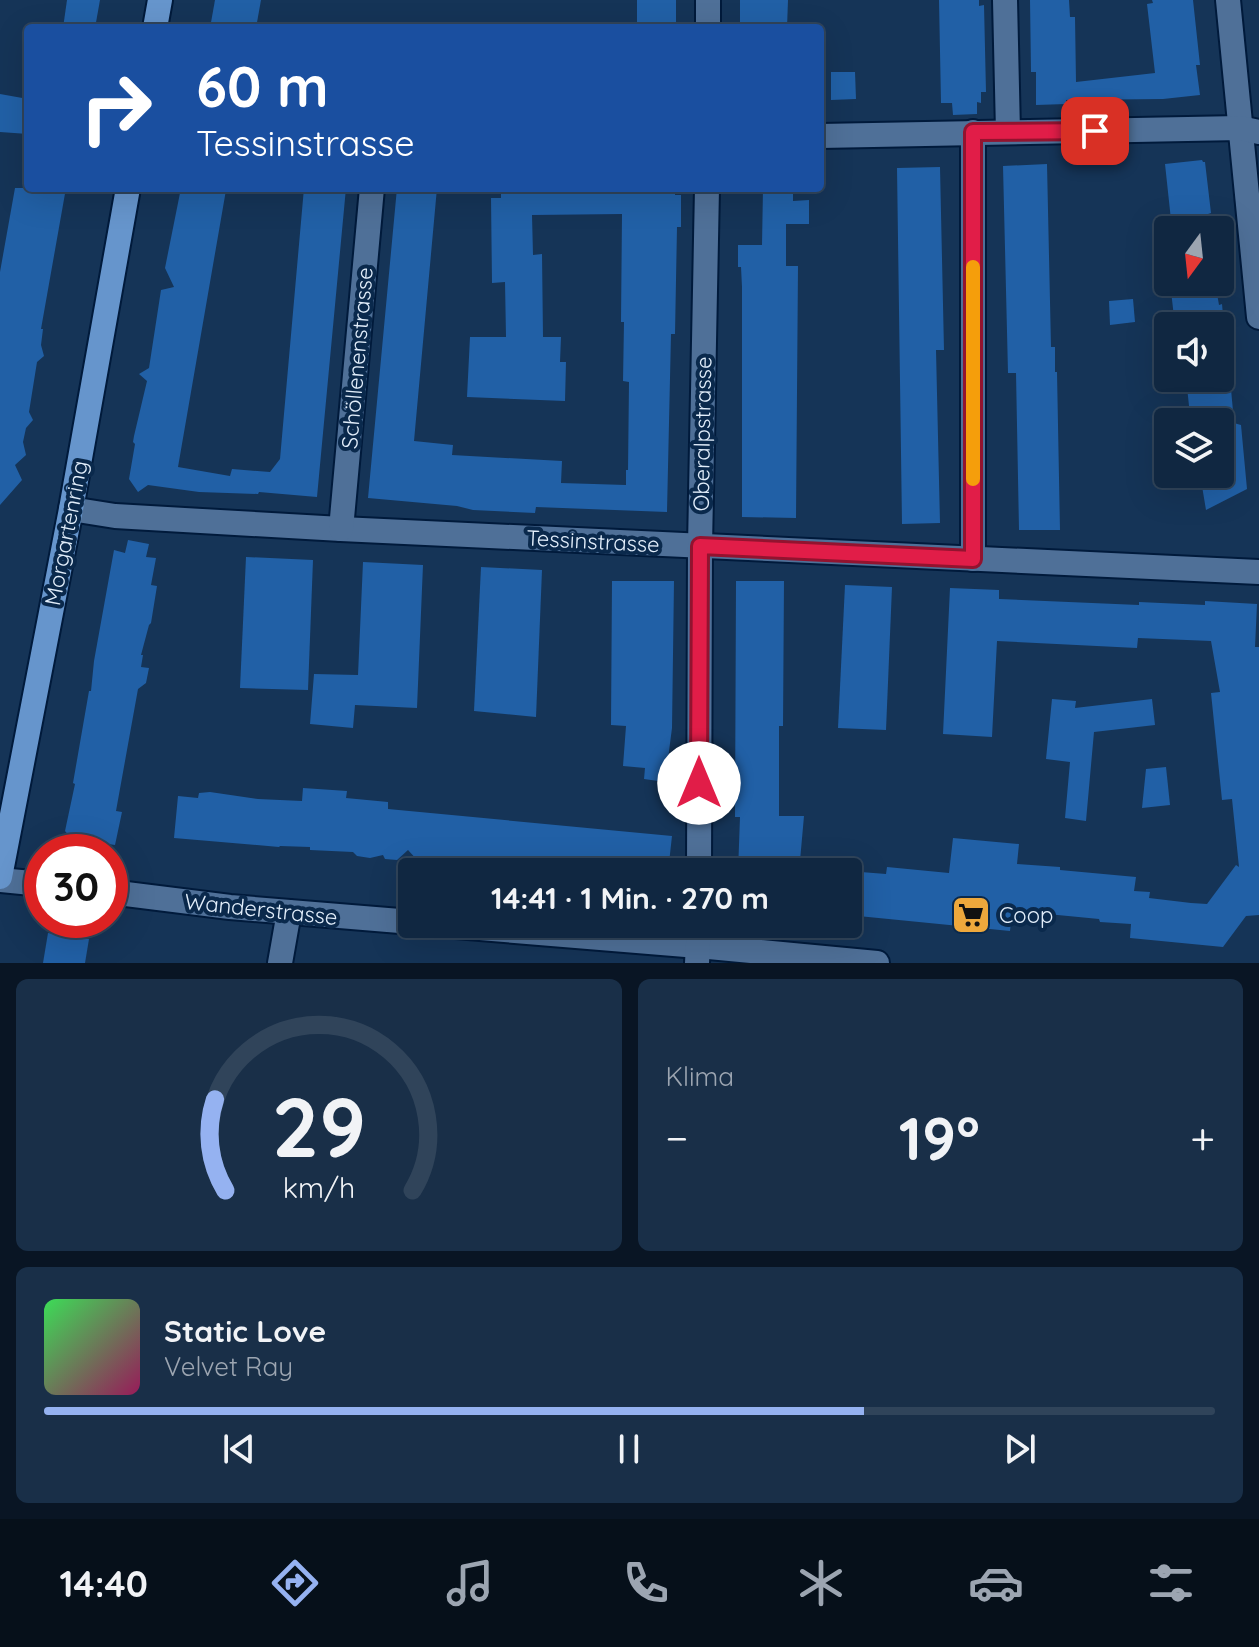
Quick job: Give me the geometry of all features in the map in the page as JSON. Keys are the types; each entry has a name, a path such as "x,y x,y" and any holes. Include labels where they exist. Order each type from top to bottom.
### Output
{"main road":[{"path":"156,24 160,0"},
{"name":"Morgartenring","path":"0,878 71,509 127,192"}],"street":[{"path":"708,0 708,24"},
{"path":"1005,0 1008,132"},
{"path":"1228,0 1250,130 1259,317"},
{"path":"824,136 1250,130"},
{"path":"973,132 973,559"},
{"name":"Schöllenenstrasse","path":"341,529 372,192"},
{"name":"Oberalpstrasse","path":"699,858 700,546 707,192"},
{"name":"Tessinstrasse","path":"71,509 115,516 341,529 1259,572"},
{"path":"0,878 24,881"},
{"name":"Wanderstrasse","path":"128,894 398,921"},
{"path":"280,963 289,912"},
{"path":"618,938 877,963"}],"building":[{"path":"67,0 100,0 96,24 64,24"},
{"path":"215,0 261,0 257,24 211,24"},
{"path":"637,0 676,0 676,24 637,24"},
{"path":"740,0 788,0 787,24 740,24"},
{"path":"939,0 979,0 979,6 984,5 986,92 981,92 977,114 953,115 952,103 941,103"},
{"path":"1030,0 1069,0 1070,17 1075,17 1076,82 1155,73 1147,4 1153,3 1152,0 1193,0 1200,95 1163,99 1066,100 1066,104 1036,105 1036,72 1031,72"},
{"path":"831,72 855,72 856,99 831,100"},
{"path":"0,94 24,98 24,134 0,132"},
{"path":"1205,162 1209,216 1171,216 1165,164"},
{"path":"1047,164 1051,347 1055,347 1057,372 1060,530 1019,530 1016,373 1008,373 1003,166"},
{"path":"940,167 944,350 936,350 940,523 902,524 897,168"},
{"path":"15,188 24,188 24,192 65,192 41,329 44,356 37,362 29,412 33,420 26,428 23,442 26,455 15,465 22,480 0,505 0,272"},
{"path":"180,192 226,192 178,467 230,476 232,469 270,472 280,459 304,192 346,192 317,497 259,492 199,492 148,485 138,492 129,479 134,436 147,381 139,374 149,368 161,290 174,287 165,268"},
{"path":"397,192 437,192 414,441 453,445 452,455 562,461 561,483 626,485 629,382 623,381 622,214 532,215 533,255 542,254 543,337 561,337 560,362 566,362 565,401 467,397 470,337 506,337 505,282 492,283 491,198 501,198 501,192 675,192 675,195 681,195 681,227 677,227 675,334 671,334 667,512 536,507 535,513 473,510 368,498"},
{"path":"763,192 793,192 793,201 809,200 809,224 786,224 786,266 798,266 796,518 742,517 742,287 738,245 762,245"},
{"path":"1172,296 1217,296 1223,312 1173,312"},
{"path":"1133,299 1135,322 1110,325 1109,301"},
{"path":"1188,392 1231,392 1233,408 1189,408"},
{"path":"1234,423 1241,425 1247,489 1206,510 1202,488 1234,488"},
{"path":"128,540 149,544 146,557 156,558 151,585 157,586 151,623 141,655 141,667 149,668 146,683 138,689 116,811 122,812 117,834 68,834 65,831 114,550 125,553"},
{"path":"246,557 313,560 308,690 240,688"},
{"path":"363,562 423,565 417,708 355,705 353,728 310,724 314,674 358,675"},
{"path":"481,567 542,570 536,717 474,711"},
{"path":"612,581 674,581 672,728 665,782 644,779 645,768 623,766 626,726 611,725"},
{"path":"736,581 784,581 779,816 804,816 800,858 739,858 740,817 735,817"},
{"path":"845,585 892,587 886,730 838,728"},
{"path":"950,588 999,590 999,599 1139,605 1139,602 1205,605 1205,601 1257,604 1259,915 1246,916 1223,947 1130,938 1131,924 1037,913 1026,922 1011,921 1010,931 862,916 862,872 886,874 887,867 949,873 953,838 1019,844 1017,864 1136,877 1134,891 1150,892 1149,898 1207,904 1236,865 1239,867 1232,799 1222,800 1211,693 1220,692 1211,641 1138,638 1137,648 997,641 992,737 943,734"},
{"path":"1052,699 1076,701 1075,708 1152,699 1155,725 1094,732 1086,821 1065,818 1070,762 1046,759"},
{"path":"1166,767 1170,805 1142,808 1146,769"},
{"path":"303,788 347,791 346,798 388,802 388,809 672,836 670,858 415,858 408,850 397,860 385,859 383,855 370,858 357,856 353,852 310,850 310,847 174,838 178,796 198,798 199,793 210,792 302,801"},
{"path":"47,938 89,939 85,963 43,963"}],"slow traffic":[{"path":"973,267 973,479"}],"place":[{"name":"Coop","path":"971,915"}],"route":[{"path":"699,783 700,546 973,559 973,132 1095,131"}]}
